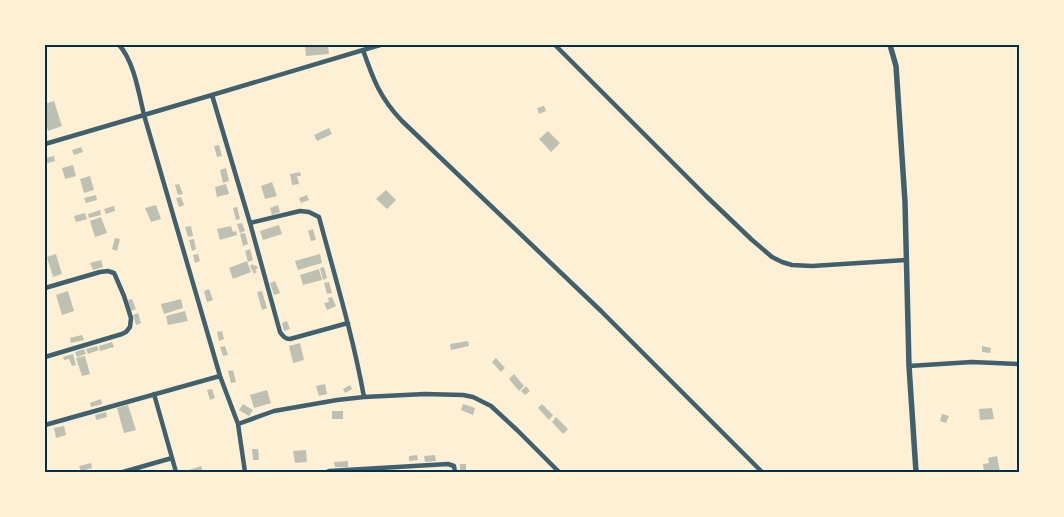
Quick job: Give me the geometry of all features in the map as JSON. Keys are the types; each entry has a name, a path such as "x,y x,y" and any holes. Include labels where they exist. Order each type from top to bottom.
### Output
{"street":[{"path":"118,45 131,65 220,376 238,424 245,472"},
{"path":"45,144 380,45"},
{"path":"554,45 706,196 772,257 782,262 802,266 906,260"},
{"path":"890,45 896,66 904,202 909,366 916,472"},
{"path":"363,50 378,90 402,121 601,311 762,472"},
{"path":"212,95 280,332 285,338 290,339 348,324"},
{"path":"250,223 300,210 319,217 356,355 364,397"},
{"path":"45,288 100,272 112,272 116,275 132,320 128,330 122,334 45,357"},
{"path":"909,366 972,362 1019,364"},
{"path":"45,425 220,376"},
{"path":"154,394 176,472"},
{"path":"238,424 274,411 337,400 426,394 463,395 474,397 491,406 559,472"},
{"path":"123,472 172,458"},
{"path":"327,472 448,464 454,466 455,472"}],"building":[{"path":"328,45 329,54 306,56 305,46"},
{"path":"54,101 62,126 48,131 45,121 45,104"},
{"path":"544,106 546,111 539,114 537,108"},
{"path":"329,128 332,134 317,141 314,135"},
{"path":"548,131 560,143 551,152 539,139"},
{"path":"219,145 222,156 217,157 214,146"},
{"path":"81,147 83,152 74,155 72,150"},
{"path":"54,156 55,161 45,164 45,158"},
{"path":"73,165 76,176 65,179 62,168"},
{"path":"226,168 229,181 223,183 220,170"},
{"path":"300,172 301,176 297,176 299,184 292,185 290,174"},
{"path":"90,176 94,190 84,193 80,179"},
{"path":"272,182 277,196 265,199 261,186"},
{"path":"179,184 183,194 178,195 175,185"},
{"path":"226,184 229,194 217,197 215,187"},
{"path":"386,190 396,200 387,209 376,199"},
{"path":"96,195 97,200 86,203 84,198"},
{"path":"307,195 309,200 301,203 299,198"},
{"path":"181,197 184,205 179,207 176,198"},
{"path":"156,205 161,219 151,222 145,208"},
{"path":"278,205 280,212 272,215 270,208"},
{"path":"114,206 115,211 106,214 104,209"},
{"path":"237,207 240,219 236,220 233,208"},
{"path":"100,210 101,215 89,218 88,214"},
{"path":"85,213 87,219 76,222 74,216"},
{"path":"101,217 107,233 95,237 90,221"},
{"path":"242,223 245,231 240,233 237,224"},
{"path":"279,225 282,234 263,240 260,231"},
{"path":"191,226 193,236 188,237 185,227"},
{"path":"231,226 233,232 236,231 237,235 220,240 217,229"},
{"path":"313,229 316,240 311,241 308,231"},
{"path":"245,233 248,244 243,246 240,234"},
{"path":"115,238 120,239 117,251 112,249"},
{"path":"194,239 196,249 192,251 189,240"},
{"path":"250,249 253,260 248,262 245,251"},
{"path":"56,254 62,274 53,277 47,257"},
{"path":"198,254 200,261 195,263 193,255"},
{"path":"320,254 322,263 298,270 295,261"},
{"path":"101,260 103,267 93,270 90,263"},
{"path":"247,261 251,272 233,279 229,268"},
{"path":"253,264 258,268 254,274 250,266"},
{"path":"324,267 327,278 323,280 320,268"},
{"path":"319,269 322,280 303,285 300,275"},
{"path":"275,281 280,293 274,295 270,283"},
{"path":"329,282 332,293 327,294 324,283"},
{"path":"209,289 213,300 207,302 204,291"},
{"path":"68,291 74,311 62,315 56,295"},
{"path":"262,291 267,308 262,310 257,292"},
{"path":"332,297 336,306 327,310 324,303 329,302 328,298"},
{"path":"132,299 136,309 131,311 128,300"},
{"path":"181,299 183,308 164,314 161,304"},
{"path":"185,311 188,321 168,325 166,316"},
{"path":"138,313 141,323 136,325 133,315"},
{"path":"287,321 290,329 284,331 282,323"},
{"path":"222,331 224,339 219,341 217,332"},
{"path":"82,335 84,340 71,343 70,338"},
{"path":"468,341 469,346 451,350 450,344"},
{"path":"112,342 114,347 100,351 99,346"},
{"path":"300,343 304,360 293,363 289,346"},
{"path":"97,346 99,350 88,354 86,349"},
{"path":"225,346 228,355 223,356 220,347"},
{"path":"982,346 991,348 990,353 982,352"},
{"path":"84,349 86,354 77,357 75,352"},
{"path":"73,354 76,365 72,366 69,359 64,360 63,357"},
{"path":"85,356 90,374 82,376 76,358"},
{"path":"496,358 505,368 501,372 492,362"},
{"path":"233,370 236,382 231,383 228,371"},
{"path":"514,374 524,386 519,391 509,379"},
{"path":"325,384 327,394 319,396 316,386"},
{"path":"350,385 352,389 345,393 343,389"},
{"path":"526,386 530,391 525,395 521,391"},
{"path":"212,389 215,398 210,400 207,390"},
{"path":"267,390 271,403 254,408 250,395"},
{"path":"101,399 102,404 91,407 90,403"},
{"path":"243,404 253,410 249,416 239,410"},
{"path":"463,404 475,408 473,415 461,410"},
{"path":"542,404 553,415 549,420 538,408"},
{"path":"128,405 136,430 124,433 117,408"},
{"path":"992,408 994,419 980,420 979,409"},
{"path":"332,411 343,411 343,419 332,419"},
{"path":"106,412 107,417 96,420 95,415"},
{"path":"942,414 949,416 946,423 940,421"},
{"path":"556,417 568,429 563,434 552,422"},
{"path":"64,426 66,435 56,438 54,428"},
{"path":"252,449 258,449 259,460 253,460"},
{"path":"306,450 307,462 295,463 293,451"},
{"path":"417,455 418,460 409,461 409,456"},
{"path":"435,455 436,461 425,462 424,456"},
{"path":"997,456 1000,472 984,472 983,464 989,463 988,458"},
{"path":"348,461 348,467 335,467 334,462"},
{"path":"91,463 92,468 81,471 79,466"},
{"path":"460,464 466,464 466,472 460,472"},
{"path":"201,466 203,472 183,472"}]}
